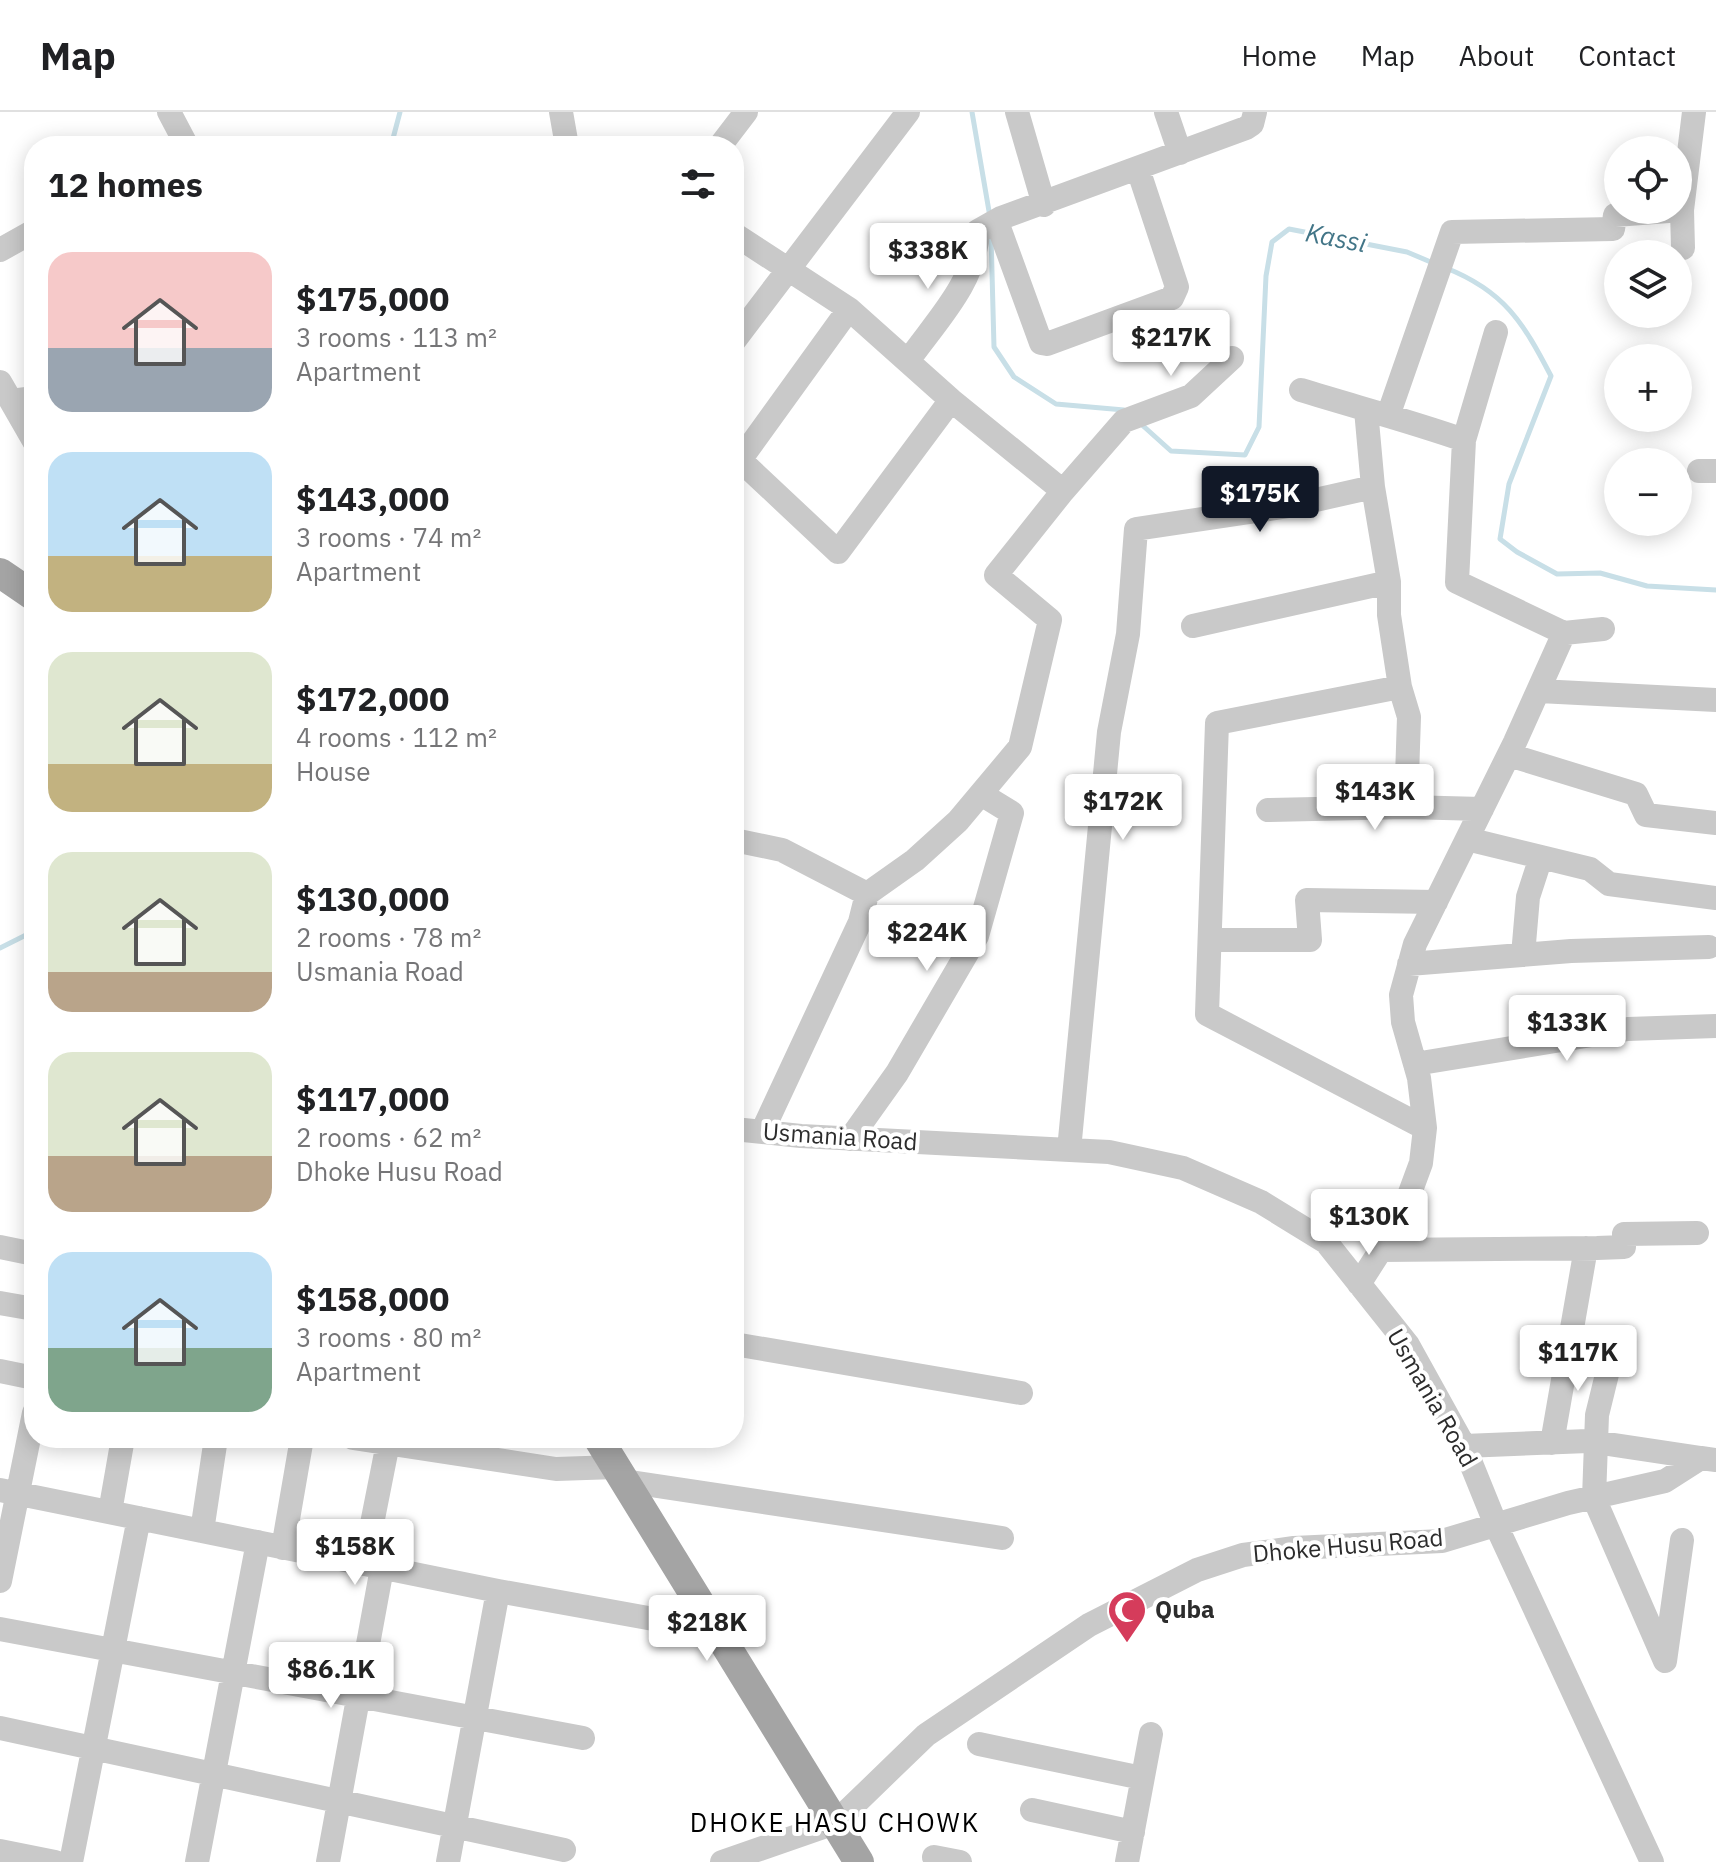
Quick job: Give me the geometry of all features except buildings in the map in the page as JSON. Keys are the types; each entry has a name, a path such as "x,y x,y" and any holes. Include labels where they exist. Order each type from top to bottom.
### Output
{"main road":[{"path":"0,573 24,589"},
{"path":"604,1448 720,1631 859,1862"}],"street":[{"path":"169,112 182,136"},
{"path":"561,112 565,136"},
{"path":"728,136 746,112"},
{"path":"744,328 908,112"},
{"path":"1017,112 1044,205"},
{"path":"1166,112 1180,153"},
{"path":"908,361 968,276 988,226 1246,128 1252,124 1255,112"},
{"path":"1691,136 1694,112"},
{"path":"988,226 1041,343 1047,344 1158,304 1172,298 1177,287 1138,169"},
{"path":"1406,807 1409,717 1400,687 1389,615 1389,582 1373,487 1378,412 1452,232 1613,229 1614,224"},
{"path":"0,250 24,237"},
{"path":"744,240 849,309 951,400 1063,491"},
{"path":"744,455 849,309"},
{"path":"1496,332 1464,440 1457,582 1564,633 1603,629"},
{"path":"762,1132 860,922 867,894 915,860 958,821 1020,747 1050,620 996,575 1117,428 1191,396 1232,358"},
{"path":"1301,390 1464,440"},
{"path":"15,394 24,416"},
{"path":"744,471 838,552 951,400"},
{"path":"1069,1150 1109,732 1128,634 1136,529 1289,506 1373,487"},
{"path":"1193,626 1389,582"},
{"path":"1359,1284 1400,1220 1421,1163 1425,1128 1415,1064 1403,1022 1401,995 1415,944 1509,755 1564,633"},
{"path":"1400,687 1217,723 1207,1014 1425,1128"},
{"path":"1539,691 1716,700"},
{"path":"1509,755 1636,794 1646,815 1716,823"},
{"path":"850,1139 897,1073 977,936 1012,813 981,794"},
{"path":"1268,810 1482,809"},
{"path":"1467,839 1590,869 1609,884 1716,898"},
{"path":"744,842 782,850 867,894"},
{"path":"1523,955 1528,897 1541,857"},
{"path":"1210,940 1310,940 1307,900 1436,902"},
{"path":"1409,964 1523,955 1709,947"},
{"path":"1415,1064 1628,1029 1716,1026"},
{"name":"Usmania Road","path":"744,1130 850,1139 1109,1152 1183,1168 1261,1202 1326,1242 1408,1345 1464,1446 1643,1859"},
{"path":"1381,1250 1624,1247 1624,1234 1697,1233"},
{"path":"0,1247 24,1252"},
{"path":"1552,1443 1586,1248"},
{"path":"0,1303 24,1307"},
{"path":"744,1346 1021,1393"},
{"path":"1613,1350 1597,1415 1594,1498 1665,1661 1682,1540"},
{"path":"0,1371 24,1376"},
{"path":"1464,1446 1596,1442 1708,1459"},
{"path":"0,1581 9,1492 24,1445"},
{"path":"110,1512 121,1448"},
{"path":"202,1531 214,1448"},
{"path":"283,1548 300,1448"},
{"path":"328,1862 358,1696 387,1448"},
{"path":"430,1448 556,1469 620,1474 1002,1538"},
{"name":"Dhoke Husu Road","path":"722,1862 835,1823 926,1735 1089,1625 1197,1570 1243,1555 1294,1548 1442,1541 1665,1481 1708,1459"},
{"path":"9,1492 498,1591 720,1631"},
{"path":"71,1862 139,1518"},
{"path":"197,1862 258,1542"},
{"path":"448,1862 498,1591"},
{"path":"0,1629 583,1738"},
{"path":"0,1728 564,1850"},
{"path":"1127,1862 1151,1734"},
{"path":"979,1744 1142,1778"},
{"path":"1032,1810 1133,1832"},
{"path":"0,1851 55,1862"},
{"path":"934,1857 960,1862"}],"waterway":[{"name":"Kassi","path":"394,136 400,112"},
{"name":"Kassi","path":"972,112 990,217"},
{"name":"Kassi","path":"1141,424 1171,451 1245,455 1259,427 1266,276 1272,242 1289,229 1407,252 1433,263"},
{"name":"Kassi","path":"991,235 994,347 1014,377 1056,404 1124,410"},
{"name":"Kassi","path":"1446,268 1483,287 1510,310 1551,376 1509,484 1500,539 1557,574 1600,573 1647,586 1716,590"},
{"name":"Kassi","path":"0,948 24,936"}],"place":[{"name":"Quba","path":"1127,1644"}],"district":[{"name":"DHOKE HASU CHOWK","path":"835,1823"}]}
